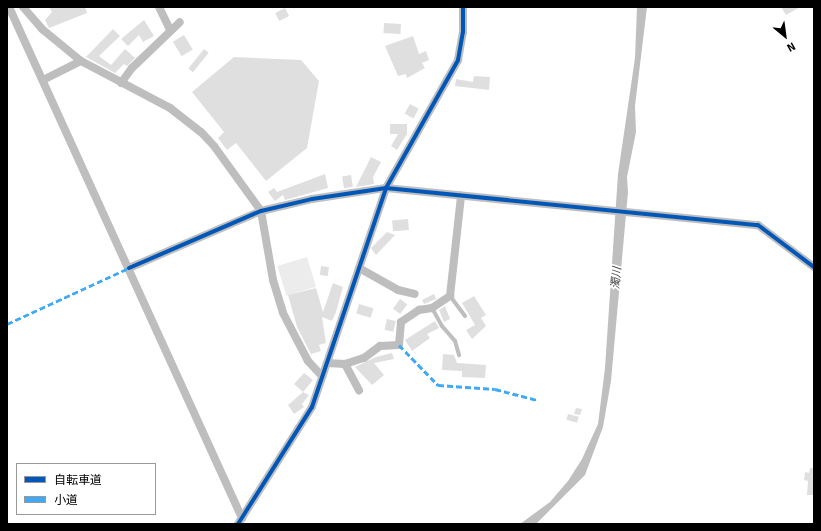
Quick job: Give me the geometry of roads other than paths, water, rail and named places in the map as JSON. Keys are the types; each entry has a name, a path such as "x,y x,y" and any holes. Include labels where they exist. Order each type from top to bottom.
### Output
{"street":[{"path":"9,7 129,268 240,521"},
{"path":"23,7 42,29 81,61 170,108 200,132 229,165 260,211 273,280 283,313 308,361 322,376"},
{"path":"159,7 170,30"},
{"path":"240,521 305,420 327,363 386,188 458,60 463,32 463,7"},
{"path":"121,83 132,68 180,22"},
{"path":"43,80 81,61"},
{"path":"129,268 260,211 312,199 386,188 758,225 814,267"},
{"path":"327,363 345,364 364,358 380,346 399,345 401,322 419,310 432,308 450,296 461,196"},
{"path":"359,268 398,290 415,294"},
{"path":"345,364 359,390"}],"lane":[{"path":"450,296 465,316"},
{"path":"432,308 442,326 455,341 459,355"}],"water":[{"name":"濁川","path":"637,7 647,7 635,106 636,132 627,177 628,192 611,381 603,427 585,475 536,524 520,524 550,502 568,481 582,459 598,424 605,368 618,174 635,58"}]}
